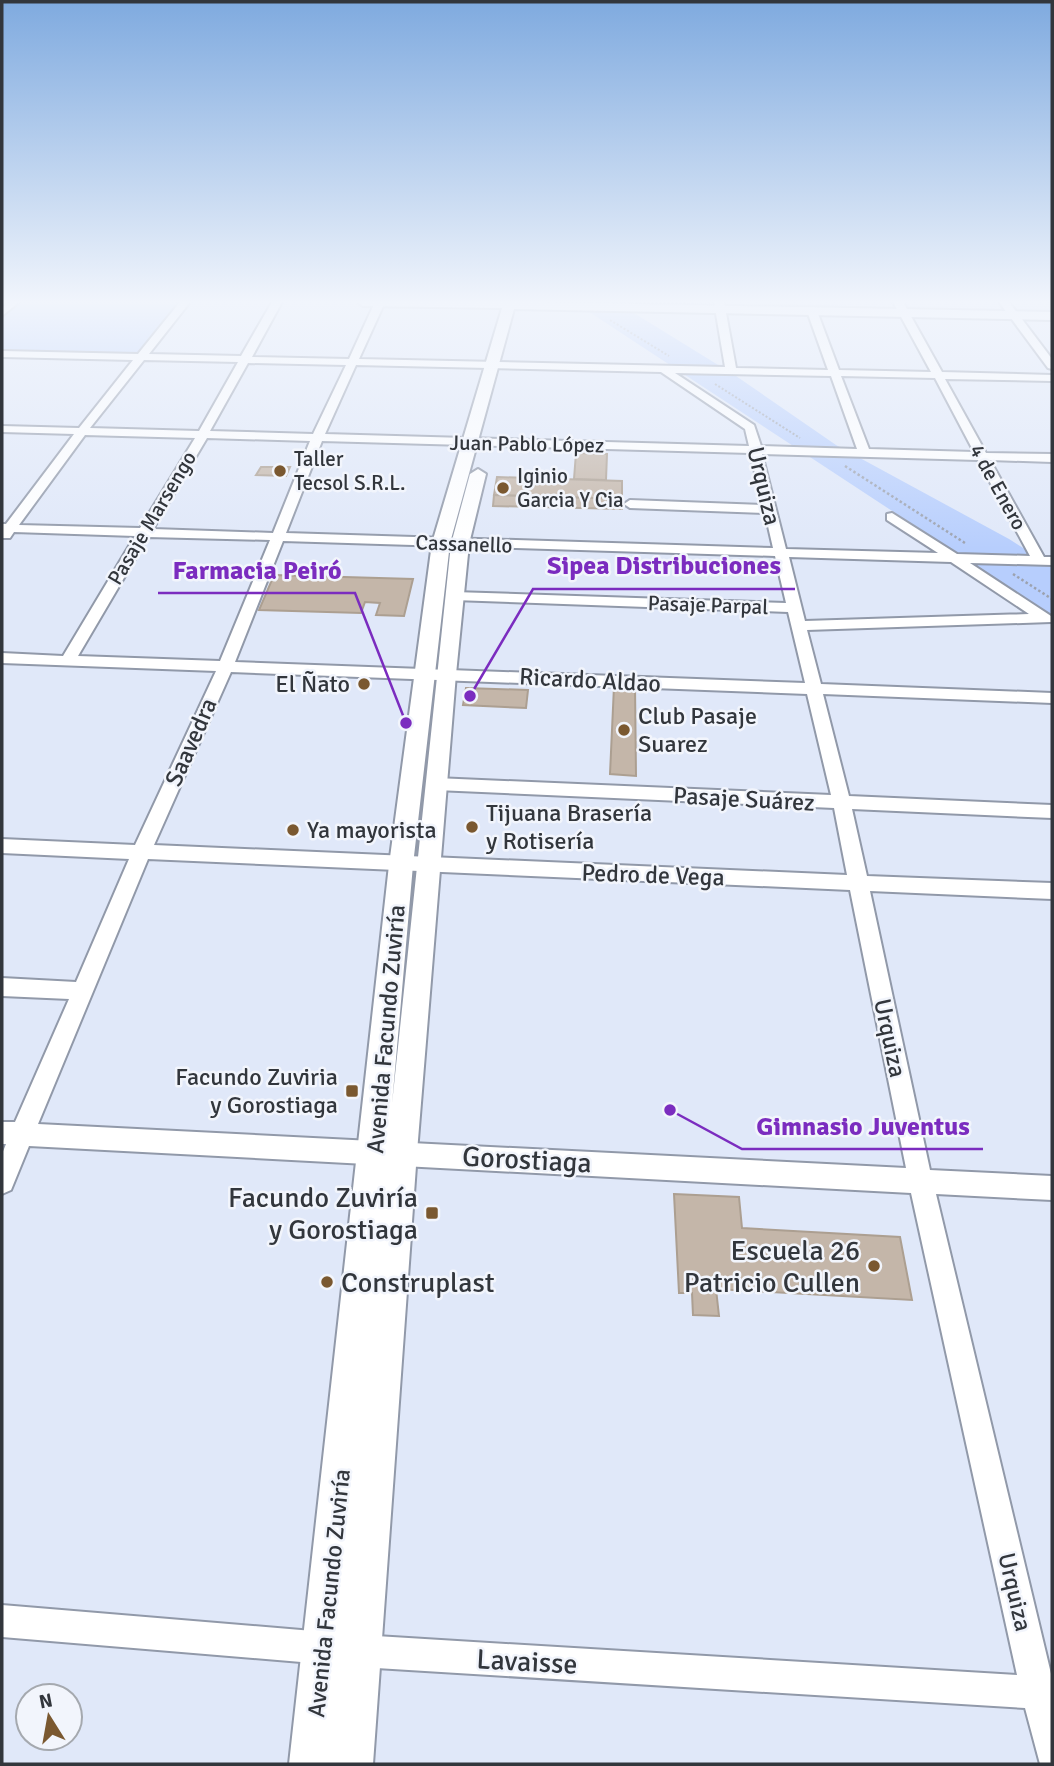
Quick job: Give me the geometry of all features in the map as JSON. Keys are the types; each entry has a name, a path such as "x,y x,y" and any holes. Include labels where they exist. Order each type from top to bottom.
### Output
{"main road":[{"name":"Avenida Facundo Zuviría","path":"311,1764 323,1647 388,1152 434,674 450,543 494,384"},
{"name":"Avenida Facundo Zuviría","path":"415,865 436,784 434,674 454,596 450,543"},
{"name":"Avenida Facundo Zuviría","path":"351,1764 360,1651 388,1152"}],"street":[{"path":"4,532 119,384"},
{"name":"Pasaje Marsengo","path":"66,661 232,384"},
{"name":"Saavedra","path":"2,1182 12,1133 84,990 141,853 225,668 280,537 317,439 344,384"},
{"name":"Urquiza","path":"687,384 750,427 842,803 920,1180 1045,1693 1052,1753"},
{"path":"838,384 864,452"},
{"name":"4 de Enero","path":"941,384 981,457 1048,561"},
{"name":"Juan Pablo López","path":"2,429 1052,458"},
{"path":"630,504 769,509"},
{"path":"892,517 1048,621"},
{"name":"Cassanello","path":"4,532 142,532 1048,561"},
{"name":"Pasaje Parpal","path":"454,596 797,617 1048,621"},
{"name":"Ricardo Aldao","path":"2,658 1052,698"},
{"name":"Pasaje Suárez","path":"436,784 1052,811"},
{"name":"Pedro de Vega","path":"2,846 1052,891"},
{"path":"2,987 84,990"},
{"name":"Gorostiaga","path":"12,1133 1052,1188"},
{"name":"Lavaisse","path":"2,1620 360,1651 1045,1693"}],"shaded area":[{"path":"699,384 748,384 836,445 1009,539 1052,566 1052,616"}],"building":[{"path":"576,453 607,454 606,480 574,479"},
{"path":"261,467 290,467 286,476 256,475"},
{"path":"497,477 622,481 622,499 494,495"},
{"path":"494,495 622,499 622,509 493,506"},
{"path":"274,575 413,579 404,616 376,615 380,603 365,602 361,613 259,610"},
{"name":"Club Pasaje Suarez","path":"614,686 635,686 636,776 610,774"},
{"path":"466,688 528,690 526,708 463,705"},
{"path":"674,1194 739,1197 742,1228 900,1237 912,1300 716,1289 719,1316 693,1315 692,1293 679,1293"}],"place":[{"name":"Taller Tecsol S.R.L.","path":"280,471"},
{"name":"Iginio Garcia Y Cia","path":"503,488"},
{"name":"El Ñato","path":"364,684"},
{"name":"Sipea Distribuciones","path":"470,696"},
{"name":"Farmacia Peiró","path":"406,723"},
{"name":"Club Pasaje Suarez","path":"624,730"},
{"name":"Tijuana Brasería y Rotisería","path":"472,827"},
{"name":"Ya mayorista","path":"293,830"},
{"name":"Facundo Zuviria y Gorostiaga","path":"352,1091"},
{"name":"Gimnasio Juventus","path":"670,1110"},
{"name":"Facundo Zuviría y Gorostiaga","path":"432,1213"},
{"name":"Escuela 26 Patricio Cullen","path":"874,1266"},
{"name":"Construplast","path":"327,1282"}]}
